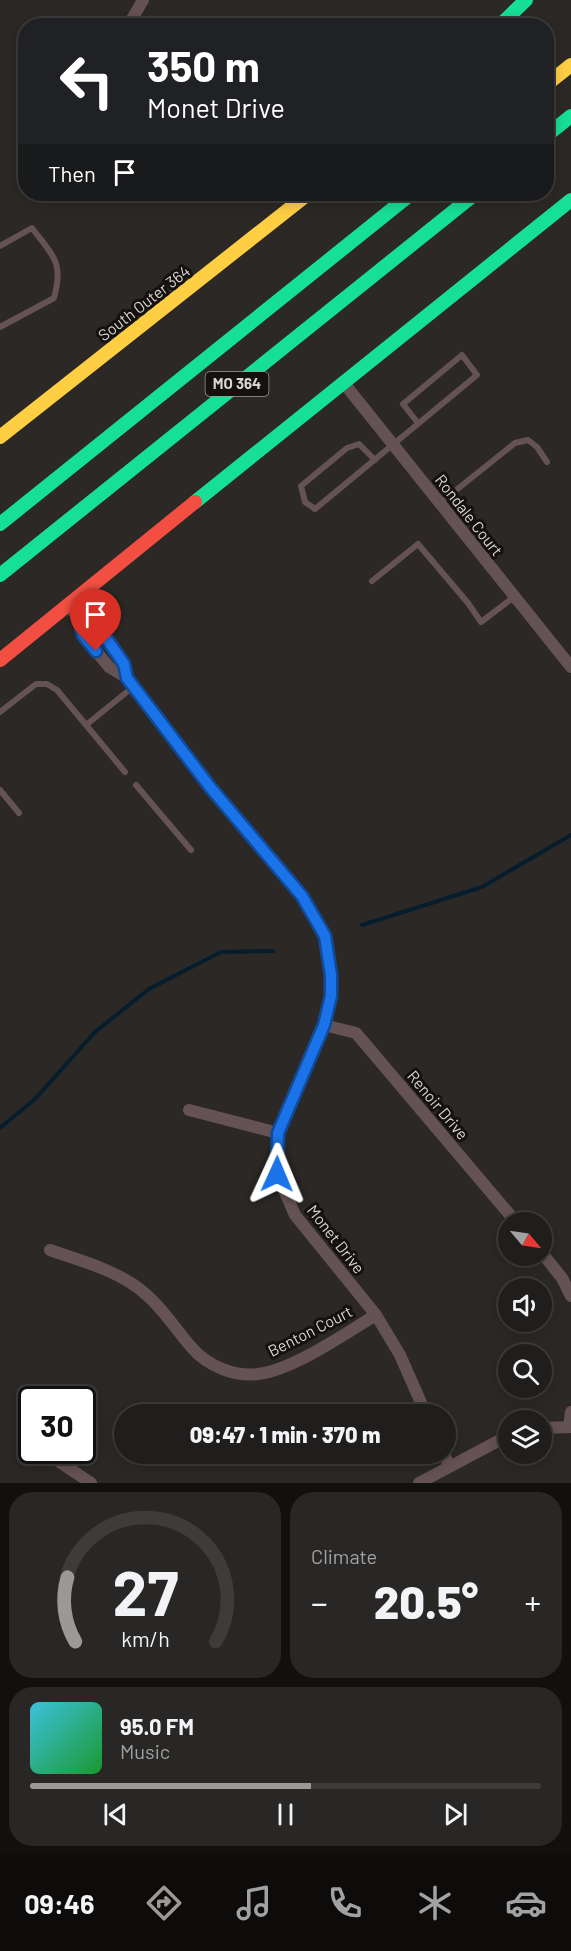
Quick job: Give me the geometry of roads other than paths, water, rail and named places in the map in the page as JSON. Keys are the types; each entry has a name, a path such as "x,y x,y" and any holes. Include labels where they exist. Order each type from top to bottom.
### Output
{"main road":[{"path":"507,18 526,0"},
{"path":"554,79 571,65"},
{"path":"554,130 571,116"},
{"path":"0,660 571,200"},
{"name":"South Outer 364","path":"0,438 299,201"},
{"name":"MO 364","path":"0,524 402,201"},
{"name":"MO 364","path":"0,575 466,201"}],"street":[{"path":"133,18 143,0"},
{"name":"Rondale Court","path":"343,382 571,667"},
{"name":"Monet Drive","path":"68,606 79,618 95,622 124,664 130,682 210,787 302,896 325,936 331,987 324,1025 278,1133 277,1174 295,1215 376,1315 400,1355 422,1404"},
{"name":"Renoir Drive","path":"324,1025 356,1033 508,1212"},
{"path":"189,1110 278,1133"},
{"name":"Benton Court","path":"50,1250 117,1275 134,1285 154,1300 193,1350 218,1369 257,1374 278,1369 376,1315"},
{"path":"552,1266 562,1278 571,1296"},
{"path":"552,1428 570,1427 571,1412"},
{"path":"419,1483 498,1442"},
{"path":"62,1464 91,1483"}],"lane":[{"path":"0,246 32,228 57,261 58,281 54,298 0,327"},
{"path":"375,460 359,444 347,448 301,486 305,502 315,509 375,460 392,444 418,423 477,375 462,355 403,404 418,423"},
{"path":"439,504 515,443 528,440 537,447 548,462"},
{"path":"372,581 418,544 468,603 481,622 513,597"},
{"path":"86,725 130,682"},
{"path":"0,712 36,684 47,684 57,690 125,772"},
{"path":"136,784 190,850"},
{"path":"0,790 19,813"}],"waterway":[{"path":"362,925 482,887 571,835"},
{"path":"0,1128 35,1099 95,1032 149,989 221,952 273,951"}]}
